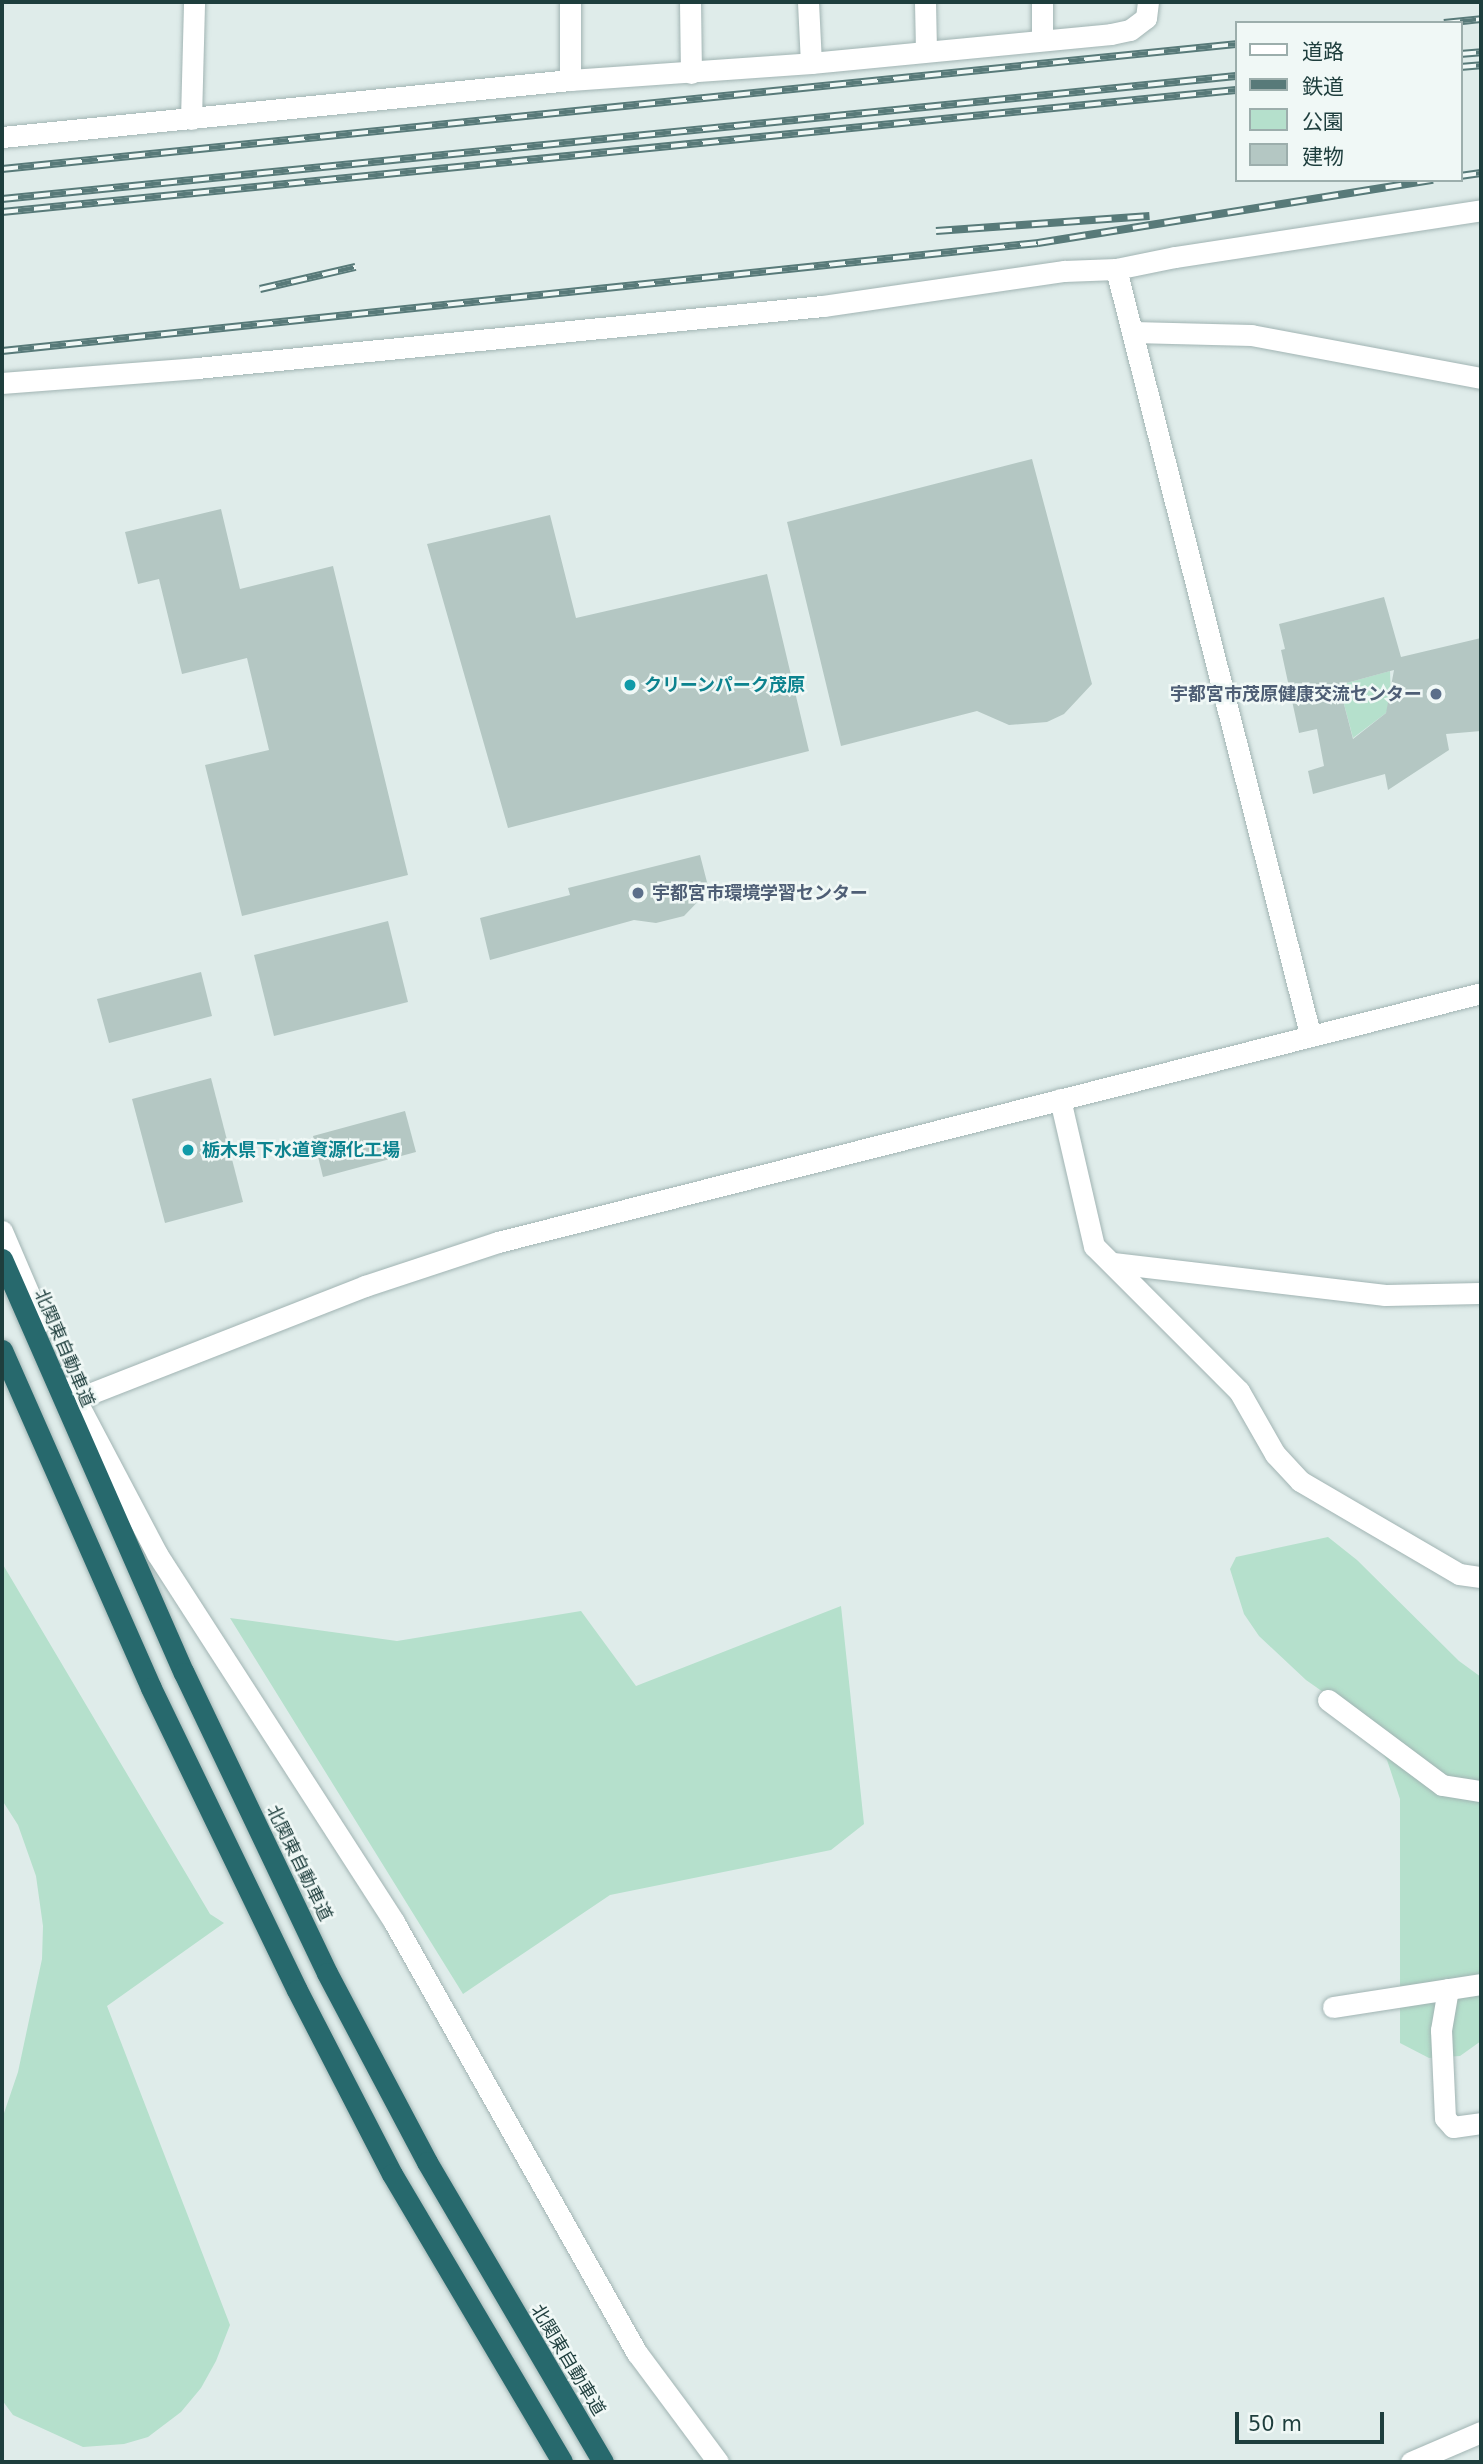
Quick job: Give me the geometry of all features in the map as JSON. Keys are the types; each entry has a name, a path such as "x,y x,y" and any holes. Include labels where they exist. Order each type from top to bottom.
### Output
{"highway":[{"name":"北関東自動車道","path":"2,1259 184,1673 327,1973 427,2162 603,2462"},
{"path":"2,1350 151,1688 297,1990 393,2174 562,2462"}],"street":[{"path":"191,119 194,2"},
{"path":"570,2 570,80"},
{"path":"691,2 691,73"},
{"path":"808,2 811,63"},
{"path":"925,2 926,51"},
{"path":"1042,2 1042,39"},
{"path":"2,137 570,80 811,63 1130,30 1146,18 1148,2"},
{"path":"2,383 197,368 822,306 1064,271 1116,269 1175,257 1481,210"},
{"path":"1116,269 1310,1034"},
{"path":"1133,332 1251,335 1481,378"},
{"path":"74,1400 365,1286 498,1242 1310,1034 1481,993"},
{"path":"1060,1098 1094,1246 1239,1391 1275,1454 1300,1481 1459,1574 1481,1577"},
{"path":"2,1231 74,1400 157,1554 394,1922 637,2353 718,2462"},
{"path":"1113,1263 1385,1295 1481,1293"},
{"path":"1328,1700 1442,1785 1481,1791"},
{"path":"1333,2007 1481,1984"},
{"path":"1448,1989 1441,2030 1445,2118 1453,2127 1481,2123"},
{"path":"1411,2462 1481,2432"}],"green space":[{"path":"1390,671 1391,702 1386,713 1353,738 1339,685"},
{"path":"1328,1537 1357,1560 1459,1661 1481,1677 1481,2041 1460,2056 1429,2058 1400,2043 1400,1799 1387,1760 1353,1713 1306,1680 1259,1636 1244,1614 1230,1569 1236,1557"},
{"path":"2,1563 210,1914 224,1923 107,2006 230,2325 216,2361 201,2388 181,2412 148,2437 124,2444 83,2447 13,2415 2,2400 2,2119 18,2072 42,1959 43,1926 36,1876 18,1825 2,1800"},
{"path":"841,1606 864,1824 831,1850 610,1895 463,1994 230,1618 397,1641 581,1611 636,1686"}],"building":[{"name":"クリーンパーク茂原","path":"1032,459 1092,684 1064,714 1047,722 1009,725 977,711 841,746 787,522"},
{"path":"221,509 240,589 333,566 408,875 242,916 205,765 269,750 247,658 182,674 159,579 138,584 125,532"},
{"name":"クリーンパーク茂原","path":"550,515 576,618 767,574 809,751 508,828 427,544"},
{"name":"宇都宮市茂原健康交流センター","path":"1384,597 1401,657 1481,638 1481,731 1446,734 1449,750 1388,790 1385,774 1313,794 1308,771 1324,766 1317,729 1299,733 1281,650 1285,649 1279,624","holes":["1394,670 1386,713 1353,739 1339,685"]},
{"name":"宇都宮市環境学習センター","path":"700,855 709,890 684,916 656,923 634,920 490,960 480,918 570,895 568,888"},
{"path":"388,921 408,1002 274,1036 254,955"},
{"path":"201,972 212,1016 109,1043 97,999"},
{"name":"栃木県下水道資源化工場","path":"211,1078 243,1202 165,1223 132,1099"},
{"path":"405,1111 416,1152 323,1177 313,1136"}],"railway":[{"path":"1462,21 1481,19"},
{"path":"2,169 1234,44"},
{"path":"1462,54 1481,52"},
{"path":"1462,67 1481,65"},
{"path":"2,199 1234,76"},
{"path":"2,212 1234,90"},
{"path":"1462,176 1481,173"},
{"path":"2,351 1038,243 1420,182"},
{"path":"936,231 1149,216"},
{"path":"260,289 355,267"}],"place":[{"name":"クリーンパーク茂原","path":"630,685"},
{"name":"宇都宮市茂原健康交流センター","path":"1436,694"},
{"name":"宇都宮市環境学習センター","path":"638,893"},
{"name":"栃木県下水道資源化工場","path":"188,1150"}]}
